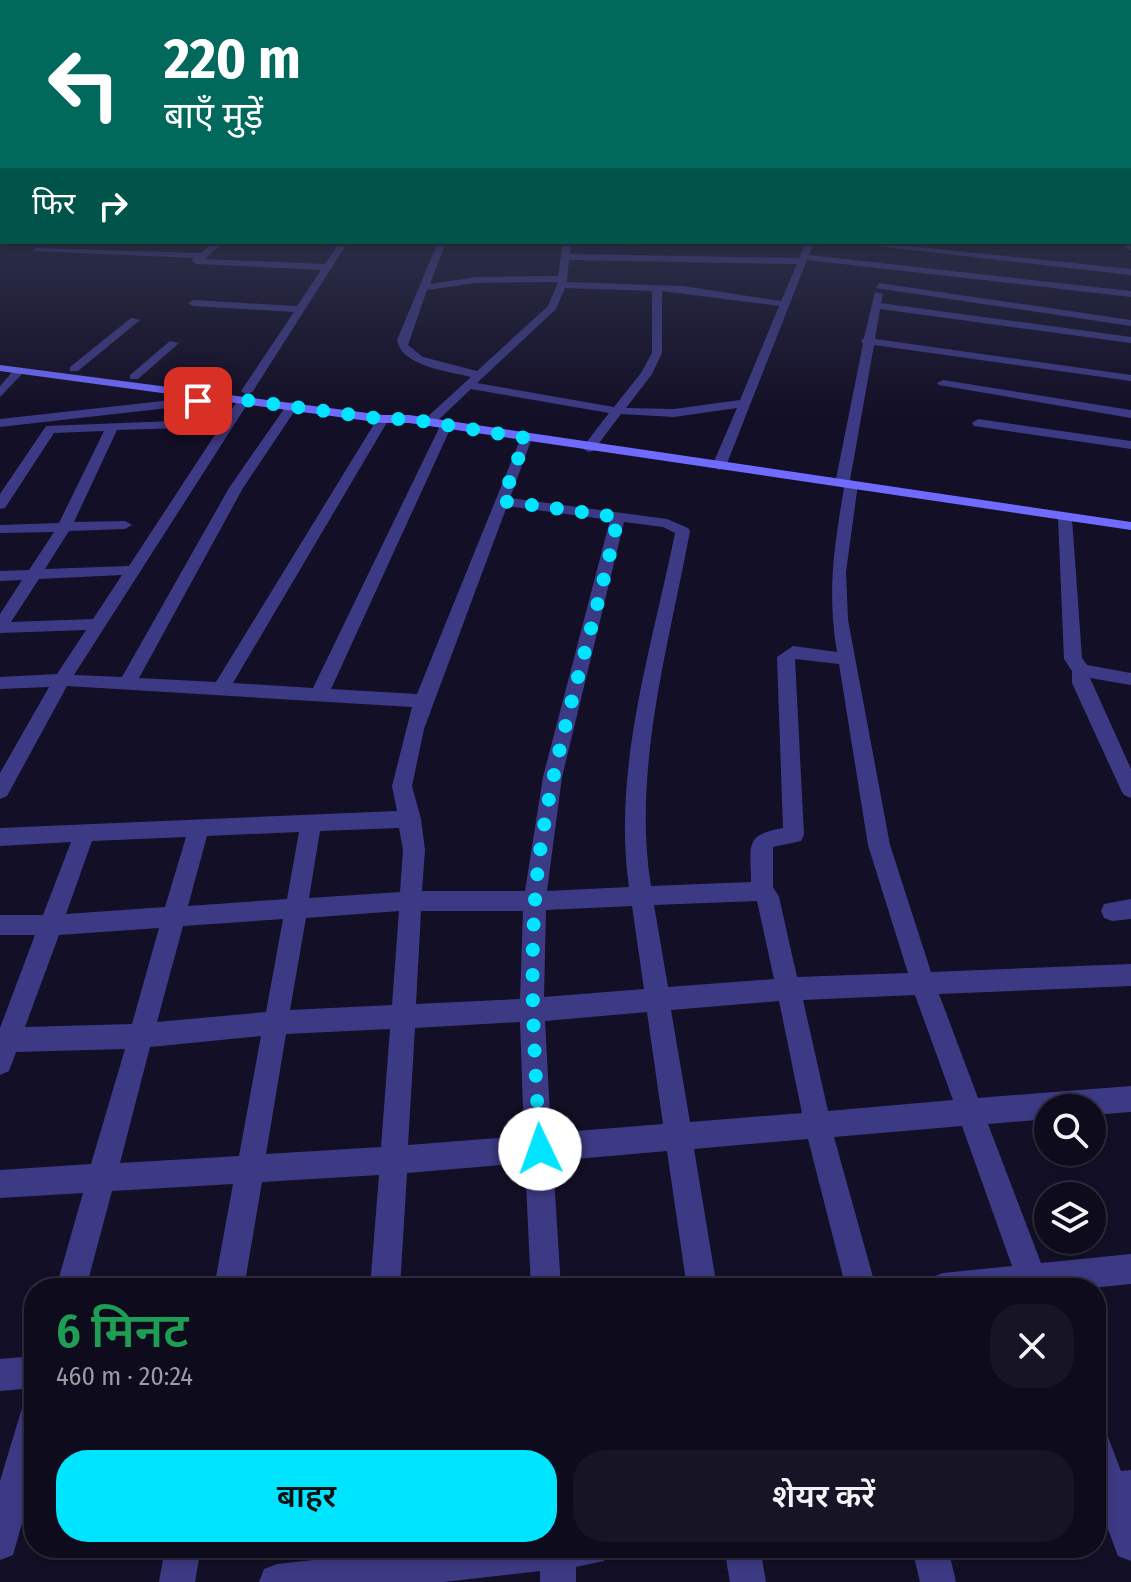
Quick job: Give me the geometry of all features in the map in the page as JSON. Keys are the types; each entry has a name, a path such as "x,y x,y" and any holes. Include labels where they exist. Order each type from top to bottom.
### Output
{"street":[{"path":"279,265 326,267"},
{"path":"432,265 403,346 419,359 478,375"},
{"path":"429,422 552,307 562,282 564,265"},
{"path":"719,466 801,265"},
{"path":"1031,1278 922,981 879,845 847,659 838,572 866,341 884,265 1131,294"},
{"path":"1065,265 1131,272"},
{"path":"0,791 62,680 326,267"},
{"path":"422,288 476,280 562,282 657,287 784,304"},
{"path":"879,286 1131,323"},
{"path":"588,448 646,374 657,353 657,287"},
{"path":"193,303 299,309"},
{"path":"875,305 1131,340"},
{"path":"74,369 135,320"},
{"path":"866,341 1131,378"},
{"path":"134,377 174,343"},
{"path":"0,360 246,395 399,411 409,419"},
{"path":"0,368 226,398"},
{"path":"0,393 19,371"},
{"path":"943,383 1131,414"},
{"path":"467,385 616,412 674,416 704,413 743,403"},
{"path":"0,423 246,395 292,406 383,419 409,419 588,448 1131,526"},
{"path":"126,686 236,488 292,406"},
{"path":"221,689 383,419"},
{"path":"0,505 44,433 58,428 227,423"},
{"path":"978,423 1131,445"},
{"path":"319,695 446,425"},
{"path":"0,628 64,527 113,426"},
{"path":"386,1278 414,850 411,819 402,786 423,701 526,438"},
{"path":"502,501 667,523 683,531 642,759 635,825 636,860 700,1278"},
{"path":"546,1278 533,1010 535,901 548,805 618,517"},
{"path":"1065,518 1073,659 1081,670 1081,683 1131,790"},
{"path":"0,529 125,525"},
{"path":"0,576 134,570"},
{"path":"0,628 98,624"},
{"path":"762,891 762,844 765,840 794,835 786,657 793,652 847,659"},
{"path":"1081,670 1131,679"},
{"path":"0,683 62,680 423,701"},
{"path":"0,837 411,819"},
{"path":"231,1278 274,1023 299,906 311,824"},
{"path":"74,1278 198,830"},
{"path":"84,835 3,1047 274,1023 533,1010 787,989 922,981 1131,975"},
{"path":"0,925 52,925 176,914 410,901 643,898 751,889 762,891 768,897 818,1126 858,1278"},
{"path":"0,1184 394,1160 1131,1099"},
{"path":"1068,1278 1131,1269"},
{"path":"0,1375 24,1373"},
{"path":"0,1542 24,1456"},
{"path":"1113,1489 1131,1543"},
{"path":"177,1582 181,1558"},
{"path":"277,1582 367,1568 566,1558"},
{"path":"744,1558 748,1582"},
{"path":"932,1558 938,1582"}],"route":[{"path":"198,401 244,400 383,419 409,419 526,438 502,501 618,517 606,578 561,747 538,864 533,1010 540,1149"}]}
